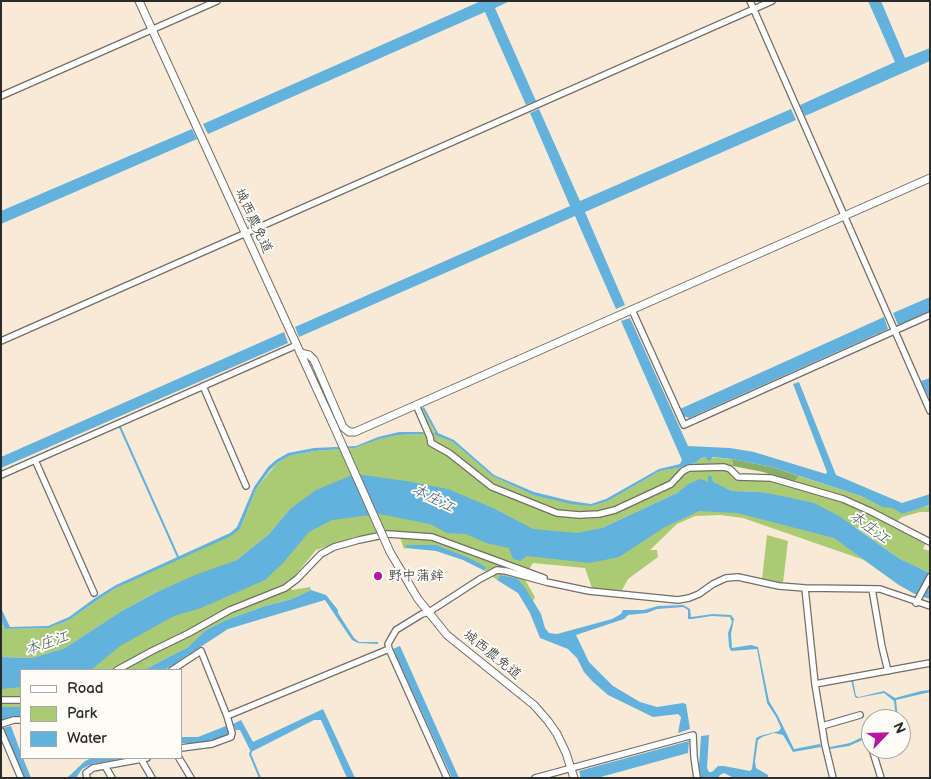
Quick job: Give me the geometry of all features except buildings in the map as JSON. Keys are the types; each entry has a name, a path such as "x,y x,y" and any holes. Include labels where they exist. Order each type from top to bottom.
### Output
{"street":[{"name":"城西農免道","path":"139,1 390,552 407,583 447,635 534,704 557,734 572,768 574,778"},
{"path":"1,96 216,1"},
{"path":"750,1 930,411"},
{"path":"1,341 772,1"},
{"path":"300,353 309,355 314,360 343,427 349,432 355,432 930,178"},
{"path":"632,310 684,425 930,315"},
{"path":"1,475 297,345"},
{"path":"203,386 246,486"},
{"path":"416,405 431,443 449,453 492,487 557,512 579,515 598,514 615,510 671,484 683,471 689,468 724,467 730,469 738,477 771,478 843,500 870,511 930,542"},
{"path":"35,460 94,592"},
{"path":"118,669 230,610 285,588 297,579 321,554 334,547 388,534 432,536 553,582"},
{"path":"447,778 388,644 396,630 422,614 429,612 480,578 497,570 589,591 678,600 698,594 726,578 738,577 779,586 888,591 930,606"},
{"path":"917,602 930,577"},
{"path":"804,588 815,684 833,778"},
{"path":"872,589 888,671"},
{"path":"227,716 389,649"},
{"path":"174,669 201,651 227,716 232,734 231,737 212,744 182,748"},
{"path":"815,684 930,663"},
{"path":"1,700 20,700"},
{"path":"822,726 860,715"},
{"path":"1,724 20,720"},
{"path":"1,731 21,778"},
{"path":"535,778 694,735 694,757 697,778"},
{"path":"86,778 87,771 139,759"},
{"path":"144,759 152,778"},
{"path":"180,759 190,778"},
{"path":"875,759 881,778"},
{"path":"105,766 112,778"}],"green space":[{"path":"422,408 435,433 434,435 453,442 492,476 533,495 592,506 608,501 660,471 678,468 706,457 732,459 733,466 729,471 736,479 771,479 794,482 799,476 861,496 882,507 893,507 902,514 930,506 930,512 920,512 902,517 896,522 927,540 923,549 930,551 930,573 900,559 857,528 761,492 732,491 712,482 688,484 677,493 602,528 586,539 531,536 445,496 290,509 269,534 237,560 157,592 120,612 65,648 32,658 1,657 1,620 5,629 49,628 69,620 116,588 240,529 256,489 277,463 289,456 314,451 355,448 378,439 399,435 423,434 416,412"},
{"path":"732,459 772,467 799,476 794,482 763,472 733,466"},
{"path":"348,500 469,529 527,551 682,510 731,507 845,538 930,599 915,594 899,585 864,560 743,518 720,515 695,516 677,524 650,550 657,550 658,557 628,579 621,592 592,588 585,568 533,563 524,578 535,597 533,601 517,578 500,575 497,580 485,571 486,567 436,545 406,545 404,549 398,532 354,537 316,550 289,583 292,590 310,587 311,590 292,599 265,606 226,620 206,630 188,647 146,669 62,669 299,532"},
{"path":"767,535 788,541 783,583 762,579"},
{"path":"20,678 20,707 1,707 1,686"}],"water":[{"path":"481,1 510,1 495,8 536,101 526,105 485,12 208,134 203,124"},
{"path":"868,1 881,1 905,58 930,48 930,61 805,116 800,105 895,62"},
{"path":"539,109 580,201 791,109 796,120 585,212 625,305 616,309 575,216 299,337 295,327 570,206 530,113"},
{"path":"192,129 197,139 1,224 1,211"},
{"path":"930,297 930,311 898,325 893,313"},
{"path":"884,317 888,329 689,418 683,416 680,409"},
{"path":"630,318 688,446 730,448 754,452 826,474 827,472 793,384 799,382 836,475 902,503 930,494 930,505 902,514 893,508 882,507 861,496 772,467 712,457 710,461 706,457 701,458 697,462 660,471 608,501 592,506 571,504 533,495 492,476 453,442 434,435 435,432 422,408 424,407 438,433 454,440 494,475 534,492 591,504 606,499 659,469 680,464 682,460 621,321"},
{"path":"284,332 288,343 1,468 1,457"},
{"path":"930,378 930,400 921,381"},
{"path":"399,432 423,432 423,434 399,435 379,439 355,448 314,451 289,456 270,470 256,489 240,529 231,536 116,588 69,620 49,628 5,629 1,620 1,608 10,627 48,626 69,617 116,585 230,533 237,527 254,487 268,467 288,453 314,448 356,446 378,437"},
{"name":"本庄江","path":"363,475 448,489 495,509 533,529 577,533 602,528 677,493 688,484 701,479 708,482 708,476 711,476 713,482 732,491 761,492 814,503 839,516 900,559 930,573 930,599 915,594 899,585 834,538 737,513 699,511 665,527 619,557 590,563 527,556 520,561 513,559 509,548 486,543 466,534 447,533 430,524 379,514 332,520 309,532 283,563 265,580 201,608 174,616 120,646 92,669 20,669 20,687 1,689 1,657 32,658 65,648 120,612 157,592 195,575 237,560 269,534 290,509 316,490 350,476"},
{"path":"406,545 436,545 486,567 485,571 463,560 436,551 406,548"},
{"path":"500,575 517,578 541,614 545,628 549,633 557,634 612,619 621,614 623,610 644,610 658,606 683,605 690,609 691,617 713,614 731,615 734,619 731,634 732,648 751,645 758,647 769,701 794,749 820,744 821,747 793,752 783,735 774,733 758,740 755,761 756,768 768,775 768,778 734,778 724,773 718,778 701,778 699,766 701,736 709,735 707,768 709,772 712,772 718,766 750,771 752,769 756,738 779,731 781,728 767,703 757,649 731,651 728,633 732,622 730,617 712,616 688,619 688,610 683,607 657,609 647,613 628,615 624,619 576,635 589,662 613,686 640,702 657,707 686,704 690,729 678,733 681,717 678,714 653,717 608,695 584,672 577,658 568,649 540,638 530,613 518,593 497,580"},
{"path":"311,590 326,595 338,610 354,638 359,642 378,642 378,644 358,643 352,640 325,600 228,629 167,669 146,669 188,647 206,630 226,620 265,606 292,599"},
{"path":"400,646 459,778 452,778 393,649"},
{"path":"851,680 853,680 856,696 859,697 884,691 895,698 930,690 930,692 896,700 897,709 895,709 894,701 884,693 857,698 855,697"},
{"path":"1,707 20,707 20,717 7,718 2,722"},
{"path":"323,709 355,778 347,778 321,720 314,720 251,752 240,730 236,730 233,724 241,720 253,742"},
{"path":"11,726 20,750 20,759 23,759 31,778 23,778 2,728"},
{"path":"226,726 229,734 214,741 182,743 182,737 198,737"},
{"path":"861,738 861,741 849,746 830,749 830,747 850,743"},
{"path":"689,741 688,753 597,778 581,778 579,771"},
{"path":"90,759 120,759 92,764 82,769 76,778 67,778"}],"waterway":[{"path":"120,427 178,557"},
{"path":"251,752 250,754 260,778"}],"place":[{"name":"野中蒲鉾","path":"378,576"}]}
